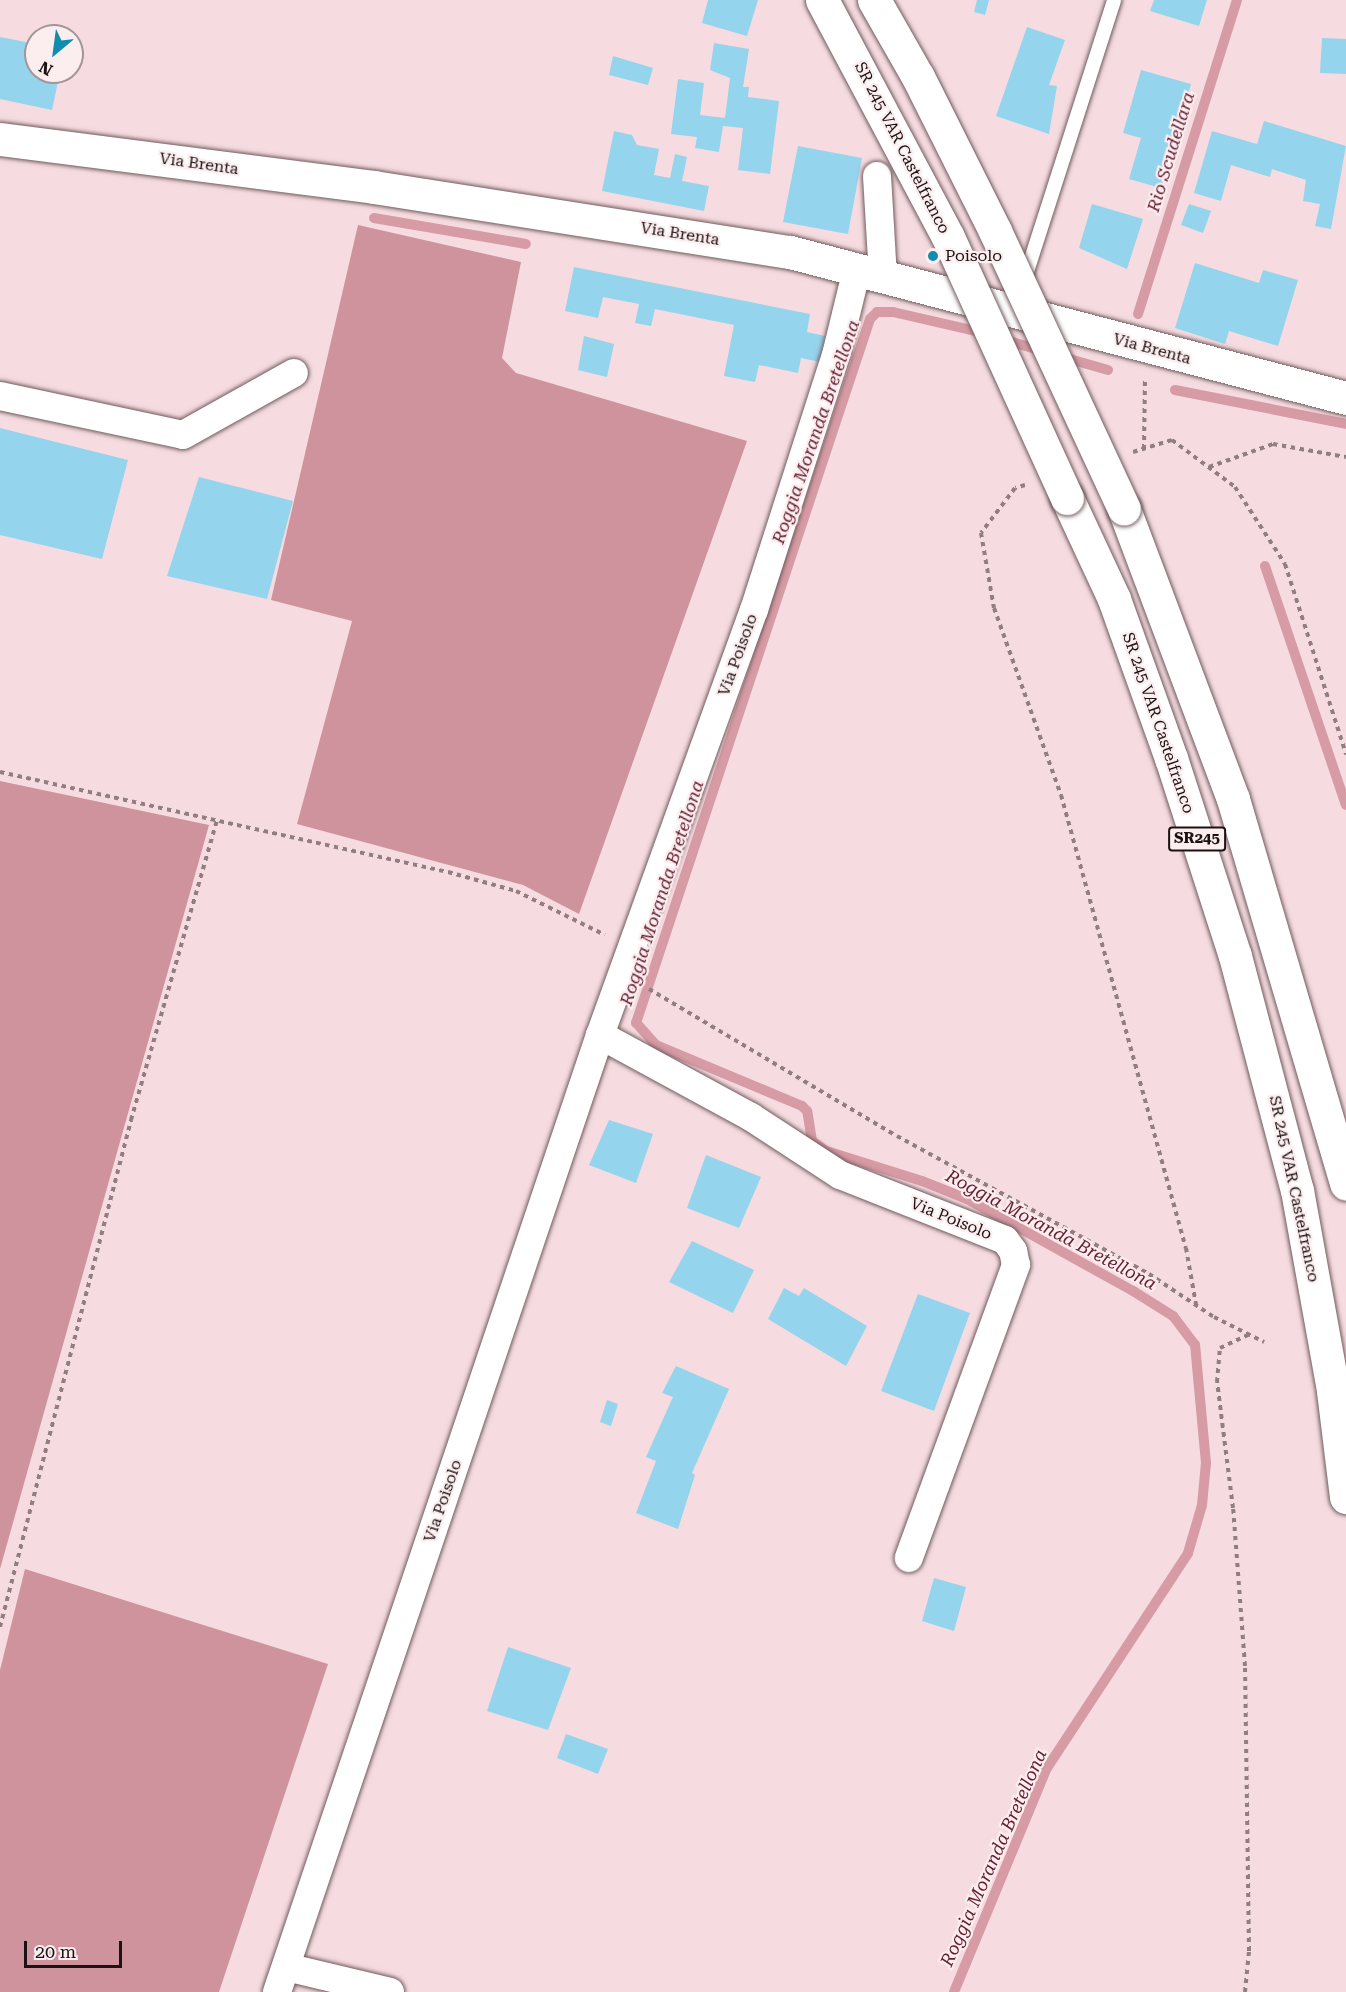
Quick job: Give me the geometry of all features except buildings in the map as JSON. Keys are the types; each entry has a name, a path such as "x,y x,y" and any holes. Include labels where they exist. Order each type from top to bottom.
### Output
{"main road":[{"name":"SR 245 VAR Castelfranco","path":"822,0 948,237 1114,599 1171,758 1248,1002 1291,1162 1314,1278 1346,1497"},
{"name":"SR245","path":"874,0 918,76 995,231 1124,509 1233,799 1346,1184"},
{"name":"Via Brenta","path":"0,139 374,187 790,252 1346,398"}],"street":[{"name":"Via Poisolo","path":"390,1992 282,1980 600,1035 754,610 841,340 870,272 877,176"},
{"path":"0,396 183,435 294,374"},
{"name":"Via Poisolo","path":"600,1035 751,1117 840,1175 1005,1240 1013,1251 1016,1265 909,1558"}],"lane":[{"path":"1016,310 1114,0"}],"path":[{"path":"1144,449 1144,384 1151,348"},
{"path":"1208,467 1273,444 1346,457"},
{"path":"0,772 217,820 516,891 601,934 634,944"},
{"path":"0,1627 131,1120 217,820"},
{"path":"656,993 897,1136 1149,1274 1214,1317 1264,1342"},
{"path":"1245,1992 1249,1951 1245,1666 1233,1508 1217,1382 1220,1348 1249,1334"}],"shaded area":[{"path":"358,225 521,262 502,358 516,373 747,441 579,914 523,885 297,824 352,621 271,600"},
{"path":"0,781 209,825 0,1569"},
{"path":"25,1569 328,1664 219,1992 0,1992 0,1670"}],"waterway":[{"name":"Rio Scudellara","path":"1138,314 1237,0"},
{"path":"374,218 526,244"},
{"name":"Roggia Moranda Bretellona","path":"954,1992 1047,1768 1188,1553 1202,1505 1206,1463 1195,1345 1173,1316 1133,1291 967,1199 922,1181 826,1151 812,1141 807,1111 802,1106 656,1045 636,1023 870,319 877,312 893,312 984,333"},
{"name":"Roggia Moranda Bretellona","path":"1001,339 1044,351"},
{"name":"Roggia Moranda Bretellona","path":"1059,356 1108,370"},
{"path":"1175,390 1346,424"},
{"path":"1265,566 1346,805"}],"place":[{"name":"Poisolo","path":"933,256"}]}
